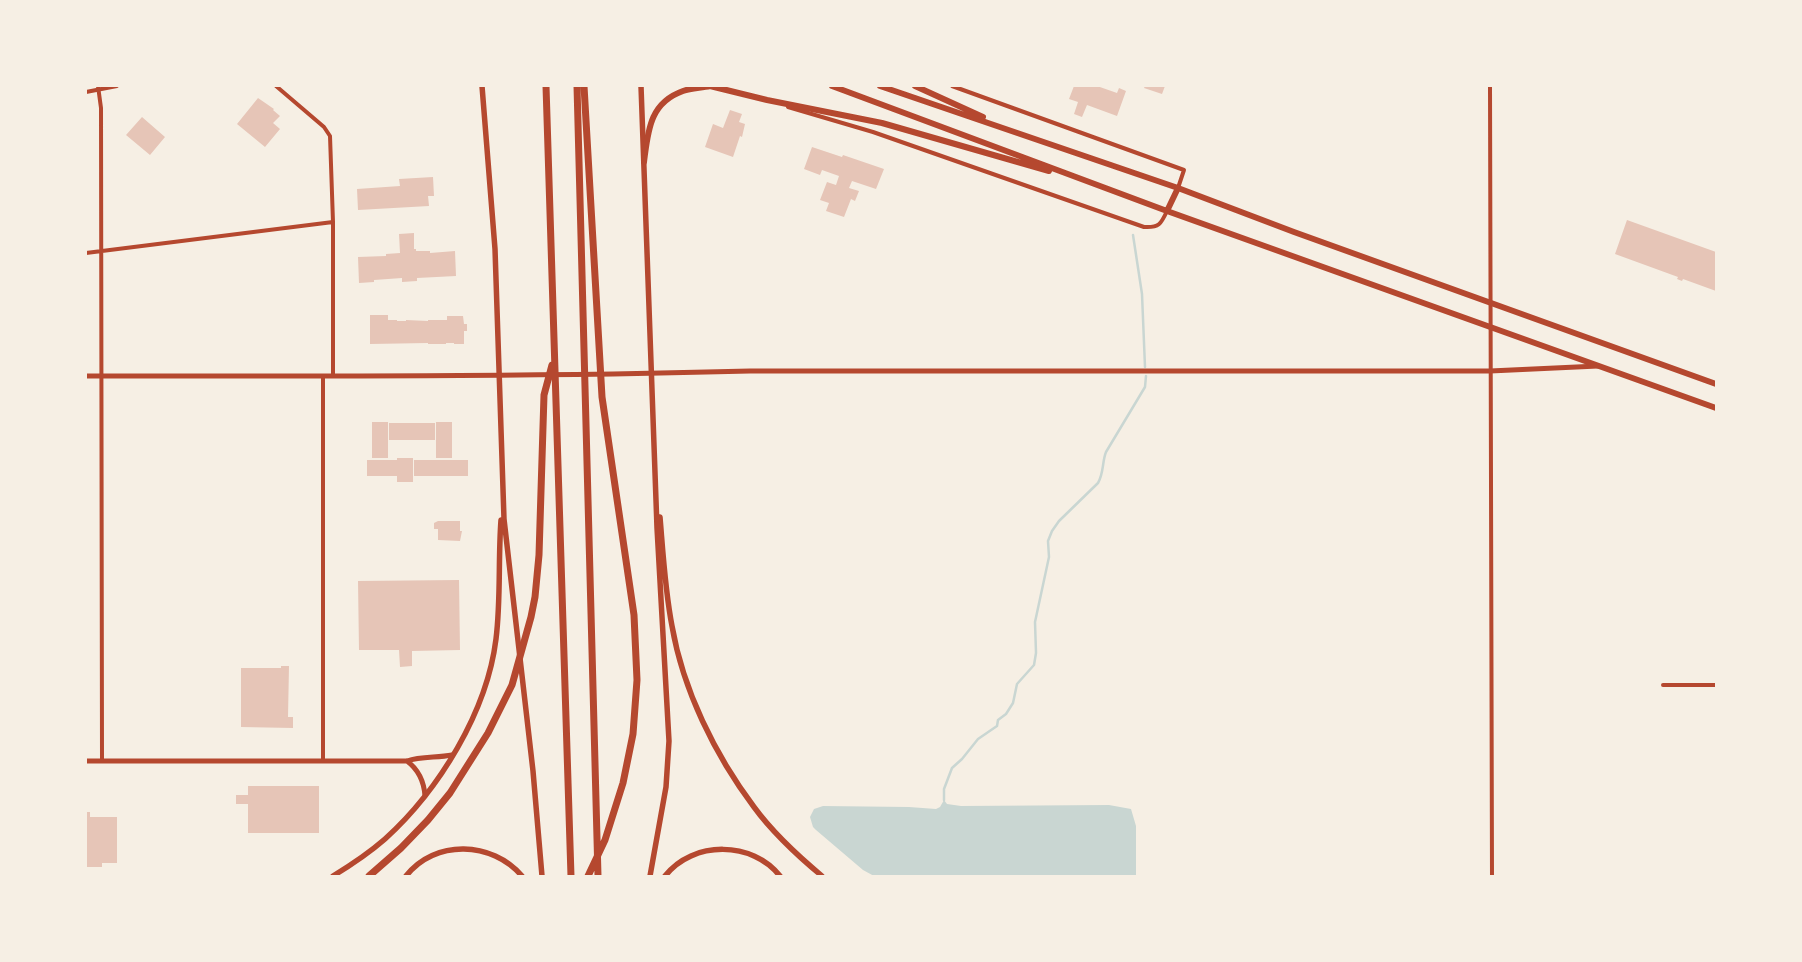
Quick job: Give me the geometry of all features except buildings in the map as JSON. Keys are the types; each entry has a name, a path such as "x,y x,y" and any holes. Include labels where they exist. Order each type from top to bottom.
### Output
{"highway":[{"path":"546,86 571,876"},
{"path":"577,86 598,876"},
{"path":"584,86 602,397 635,636 637,680 633,734 623,784 605,840 588,876"},
{"path":"644,162 648,130 651,119 656,110 669,98 684,90 710,86 767,100 882,123 1086,181"},
{"path":"832,86 1167,211 1716,408"},
{"path":"880,86 1178,188 1294,232 1716,384"},
{"path":"915,86 1004,128"},
{"path":"1167,211 1178,188"},
{"path":"369,876 401,848 428,820 450,793 481,745 512,686 531,618 535,597 539,555 544,395 554,355"}],"main road":[{"path":"482,86 495,249 503,502 539,830 542,876"},
{"path":"641,86 650,374 669,741 666,787 650,876"},
{"path":"654,455 672,626 678,654 701,717 731,774 754,808 794,851 822,876"},
{"path":"333,876 384,840 417,806 442,774 475,710 487,681 494,654 500,605 500,536 503,502"},
{"path":"406,876 418,864 435,854 455,849 468,848 483,850 497,856 516,869 522,876"},
{"path":"666,876 678,864 688,858 706,851 723,849 734,849 748,853 770,866 780,876"}],"street":[{"path":"86,92 98,88 118,86"},
{"path":"276,86 324,127 330,136 333,376"},
{"path":"952,86 1184,170 1178,188"},
{"path":"1490,86 1492,876"},
{"path":"98,88 101,108 102,761"},
{"path":"767,100 873,132 1144,227 1153,228 1161,224 1167,211"},
{"path":"86,253 332,222"},
{"path":"86,376 650,374 750,371 1490,371 1599,366"},
{"path":"323,376 323,761"},
{"path":"1663,685 1716,685"},
{"path":"86,761 407,761 416,758 440,758 452,755"},
{"path":"407,761 418,773 423,783 425,796"}],"shaded area":[{"path":"944,800 947,804 961,806 1109,805 1131,809 1136,826 1136,876 874,876 863,870 816,830 813,827 810,817 814,809 823,806 909,807 936,809 940,807"}],"waterway":[{"path":"1133,235 1142,294 1145,367"},
{"path":"944,800 944,789 952,768 962,759 978,739 997,726 998,720 1006,714 1013,703 1017,684 1034,665 1036,653 1035,622 1049,557 1048,541 1052,531 1059,521 1098,483 1106,452 1145,387 1146,376"}]}
